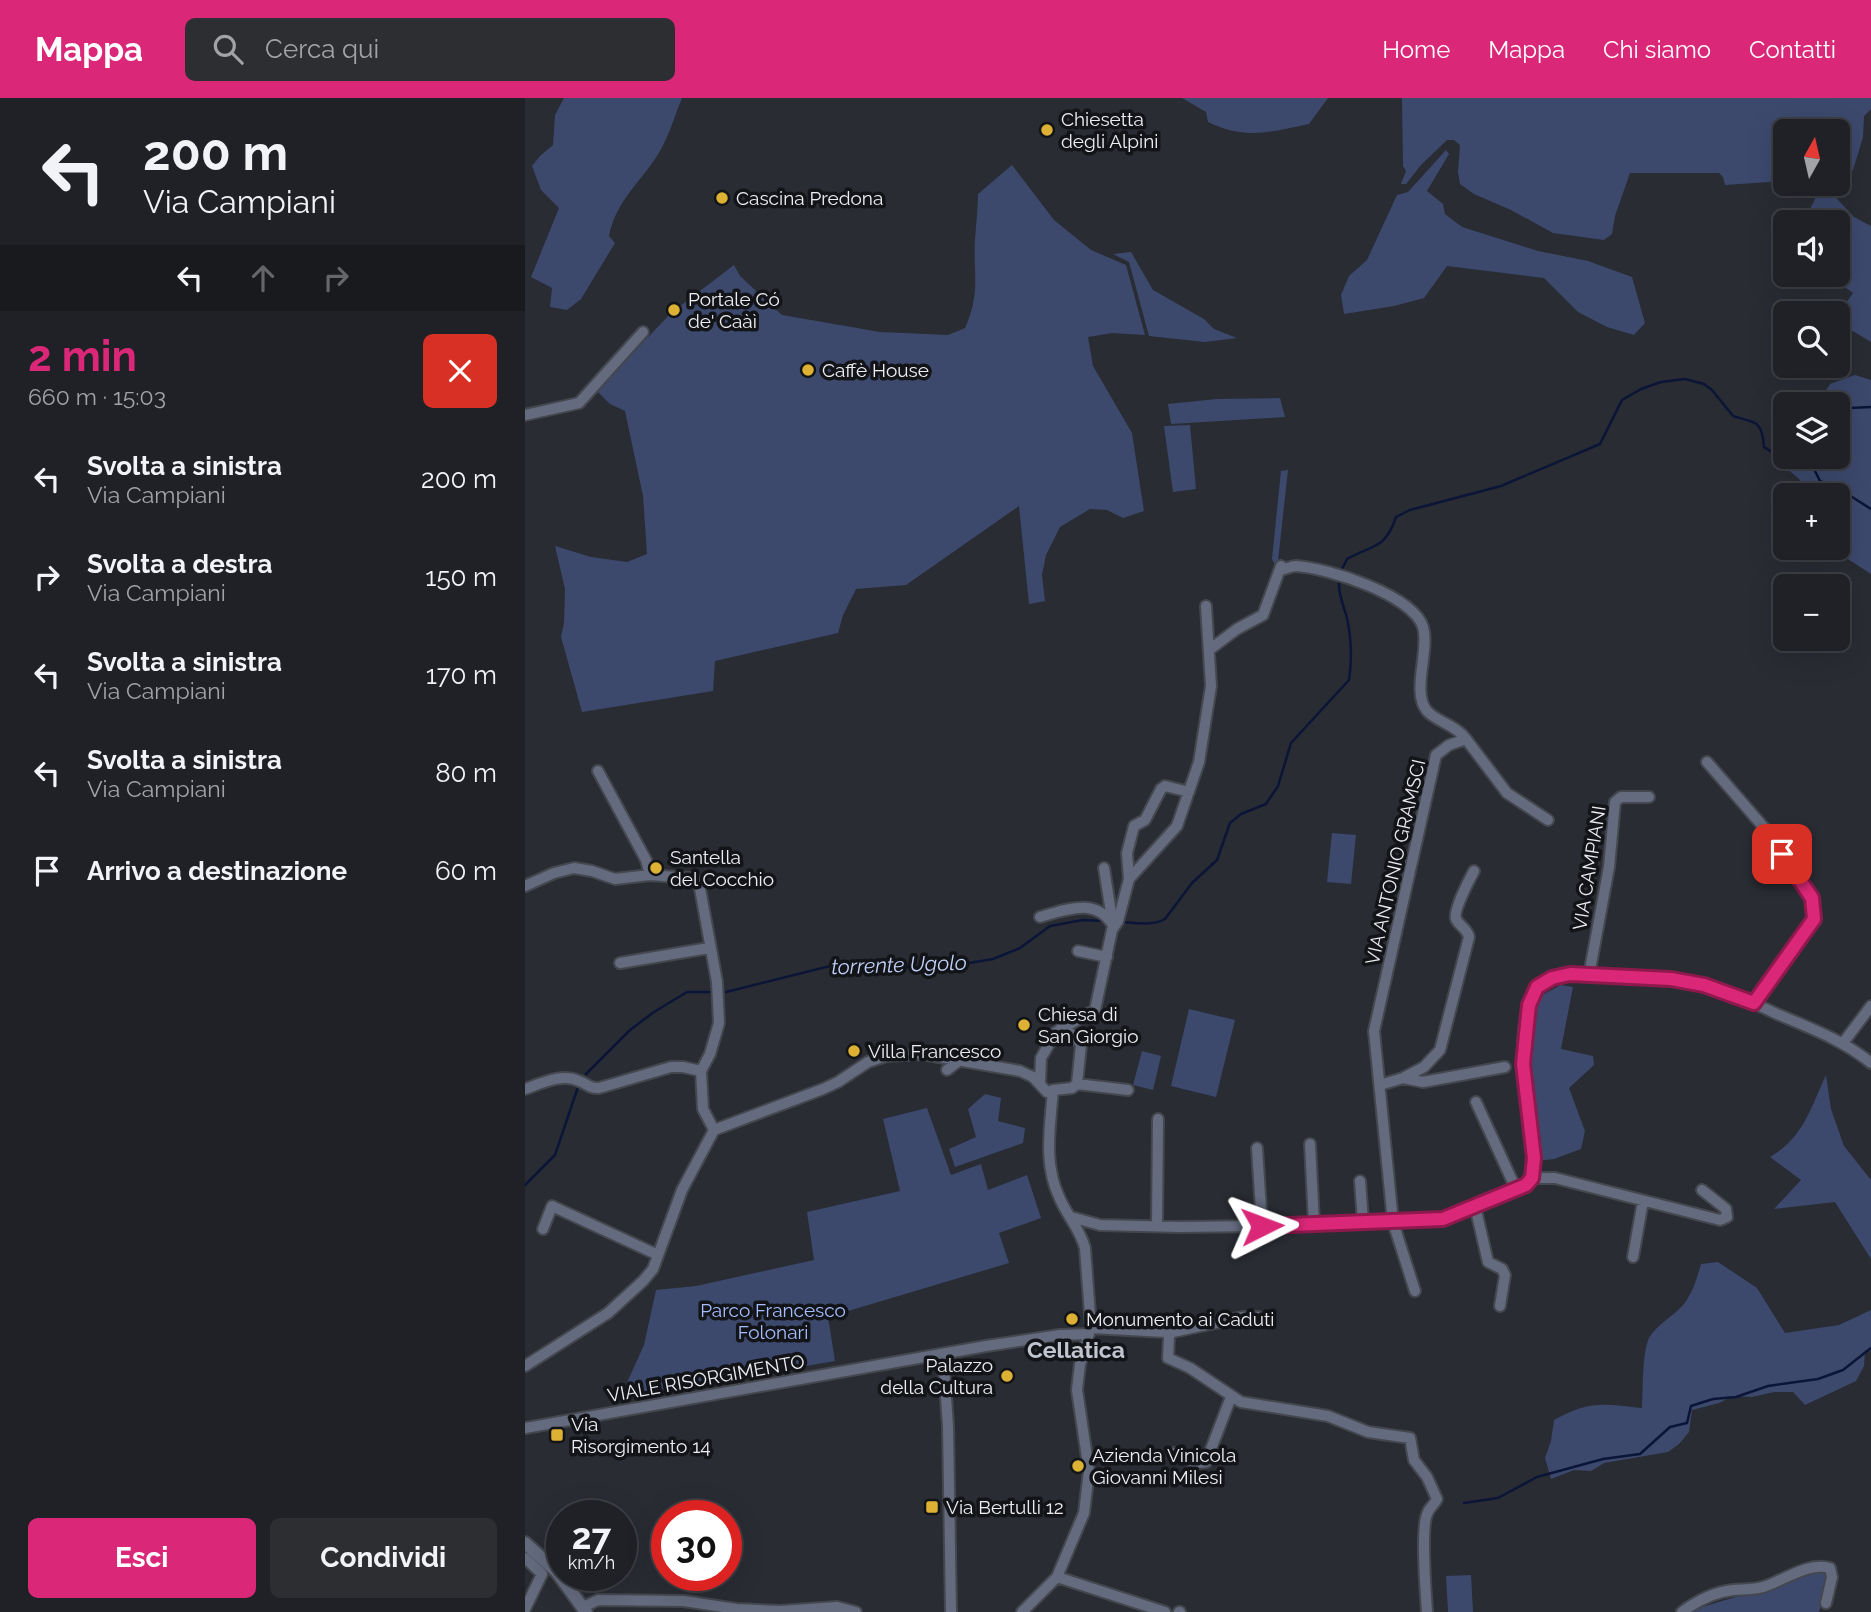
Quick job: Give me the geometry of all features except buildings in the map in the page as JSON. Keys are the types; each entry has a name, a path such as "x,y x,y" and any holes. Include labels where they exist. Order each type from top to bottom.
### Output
{"street":[{"path":"525,415 579,403 643,332"},
{"path":"1209,650 1237,629 1263,615 1281,568 1294,566 1339,574 1392,597 1411,608 1423,627 1421,698 1427,712 1461,732 1507,793 1548,820"},
{"path":"1129,879 1177,826 1199,762 1211,686 1206,606"},
{"name":"VIA ANTONIO GRAMSCI","path":"1415,1291 1393,1222 1374,1031 1436,755 1449,745 1467,739"},
{"path":"1707,762 1756,816 1812,898 1814,919 1754,1003"},
{"path":"598,771 646,860 650,875"},
{"path":"1022,1612 1057,1577 1084,1513 1089,1471 1077,1390 1092,1330 1082,1236 1061,1202 1051,1178 1047,1088 1041,1058 1061,1028 1095,1010 1114,924 1129,879 1127,853 1134,826 1145,820 1164,786 1189,792"},
{"name":"VIA CAMPIANI","path":"1589,975 1609,867 1615,802 1621,797 1649,797"},
{"path":"525,886 554,873 574,868 615,879 650,875 689,878 699,883 717,982 719,1023 710,1054 701,1071 703,1109 714,1130"},
{"path":"1104,868 1114,924"},
{"path":"1380,1085 1403,1078 1424,1067 1440,1049 1469,937 1468,931 1457,921 1455,913 1473,871"},
{"path":"1039,917 1074,908 1102,911 1114,924"},
{"path":"620,963 709,948"},
{"path":"1078,951 1107,957"},
{"path":"1071,1217 1100,1225 1157,1226 1262,1226 1443,1219 1526,1185 1532,1178 1534,1158 1523,1064 1529,1005 1537,987 1552,978 1570,974 1671,979 1704,985 1754,1003 1843,1043 1871,1063"},
{"path":"1843,1043 1871,1006"},
{"path":"1061,1028 1075,1036 1081,1045 1075,1086"},
{"path":"525,1366 608,1313 653,1269 683,1190 714,1130 823,1089 868,1062 886,1056 922,1054 1020,1071 1047,1088 1075,1086 1128,1090"},
{"path":"947,1070 960,1060"},
{"path":"525,1089 557,1078 579,1080 595,1089 671,1067 701,1071"},
{"path":"1403,1078 1423,1082 1505,1067"},
{"path":"1476,1102 1516,1189"},
{"path":"1157,1119 1157,1226"},
{"path":"1310,1144 1314,1223"},
{"path":"1258,1148 1262,1226"},
{"path":"1532,1178 1555,1178 1720,1220 1727,1217 1726,1209 1702,1189"},
{"path":"1360,1181 1363,1222"},
{"path":"1633,1257 1643,1201"},
{"path":"543,1229 552,1206 658,1255"},
{"path":"1475,1206 1489,1262 1502,1269 1505,1275 1500,1306"},
{"path":"1082,1236 1100,1225"},
{"name":"VIALE RISORGIMENTO","path":"525,1428 1092,1330 1168,1333 1259,1315"},
{"path":"1168,1333 1168,1358 1190,1367 1231,1397 1252,1405 1328,1416 1368,1432 1410,1438 1414,1460 1427,1477 1437,1499 1427,1512 1426,1522 1424,1568 1427,1612"},
{"path":"943,1354 949,1426 951,1612"},
{"path":"1174,1453 1196,1463 1206,1462 1231,1397"},
{"path":"525,1543 556,1571 584,1610 598,1600 684,1601 736,1609 780,1611 837,1608 856,1612"},
{"path":"525,1558 542,1574 525,1609"},
{"path":"1682,1612 1700,1599 1729,1590 1763,1588 1821,1566 1830,1568 1832,1577 1826,1603"},
{"path":"1057,1577 1129,1606 1165,1612"}],"green space":[{"path":"564,98 682,98 658,155 626,197 616,215 609,236 615,243 581,299 567,310 550,307 552,288 531,277 559,208 541,190 532,166 553,145 555,115"},
{"path":"1182,98 1328,98 1309,124 1282,130 1246,133 1221,128 1208,122 1206,112"},
{"path":"1402,98 1871,98 1871,109 1864,116 1863,137 1853,170 1850,172 1850,119 1773,119 1773,182 1725,185 1719,173 1630,173 1615,216 1612,234 1604,240 1553,233 1474,194 1460,184 1460,145 1454,140 1447,140 1406,184 1401,184 1406,171 1403,166"},
{"path":"1446,150 1449,154 1427,191 1443,204 1445,214 1462,227 1538,251 1588,261 1632,277 1645,323 1634,335 1607,327 1578,312 1544,278 1447,266 1424,298 1344,314 1341,295 1349,276 1367,260 1397,195 1408,192"},
{"path":"1012,165 1054,220 1091,250 1126,265 1145,335 1112,333 1088,337 1093,366 1132,433 1144,511 1123,518 1107,510 1090,509 1060,527 1046,555 1042,575 1045,601 1029,604 1019,506 906,585 856,589 843,615 838,633 715,661 713,691 582,712 561,637 565,589 555,546 591,557 627,562 647,554 643,496 625,411 610,404 597,391 671,313 734,265 740,276 782,315 880,332 948,335 965,328 975,294 978,194"},
{"path":"1817,196 1834,196 1847,210 1809,210"},
{"path":"1850,213 1871,226 1871,342 1850,330 1850,301 1848,301 1853,293 1845,287 1850,287"},
{"path":"1131,252 1153,290 1204,319 1214,329 1237,338 1205,342 1149,336 1129,262 1113,254"},
{"path":"1855,375 1871,380 1871,574 1849,560 1850,483 1802,483 1787,469 1850,469 1850,392 1825,392 1830,384"},
{"path":"1280,398 1285,417 1171,424 1168,404 1217,399"},
{"path":"1190,425 1196,489 1173,492 1164,426"},
{"path":"1288,470 1277,570 1272,559 1281,471"},
{"path":"1332,833 1356,835 1351,884 1327,882"},
{"path":"1561,985 1573,987 1561,1049 1593,1056 1594,1065 1569,1088 1585,1131 1581,1149 1554,1159 1537,1161 1527,1039 1533,1012 1544,994"},
{"path":"1189,1009 1235,1020 1216,1097 1171,1086"},
{"path":"1142,1051 1161,1056 1153,1090 1133,1085"},
{"path":"1826,1075 1831,1109 1844,1146 1871,1180 1871,1259 1835,1202 1774,1209 1801,1180 1770,1157 1791,1141 1805,1121"},
{"path":"985,1094 1001,1098 998,1121 1025,1128 1023,1143 955,1167 949,1149 976,1137 968,1109"},
{"name":"Parco Francesco Folonari","path":"927,1108 951,1175 981,1164 988,1190 1027,1175 1041,1218 999,1233 1009,1263 828,1317 835,1361 620,1398 644,1345 656,1290 696,1286 814,1260 807,1212 900,1191 883,1119"},
{"path":"1718,1262 1757,1288 1785,1333 1839,1325 1871,1310 1871,1351 1865,1350 1864,1366 1856,1381 1805,1405 1793,1392 1774,1392 1752,1397 1733,1396 1719,1403 1692,1410 1689,1432 1668,1452 1604,1463 1591,1471 1574,1470 1551,1479 1545,1458 1554,1420 1587,1406 1642,1408 1644,1362 1649,1338 1656,1328 1684,1304 1701,1264"},
{"path":"1826,1571 1829,1579 1819,1612 1685,1612 1796,1576"},
{"path":"1471,1575 1473,1612 1448,1612 1446,1576"}],"waterway":[{"path":"1342,569 1347,559 1383,541 1396,517 1410,510 1501,486 1600,444 1622,400 1661,382 1685,379 1704,384 1733,416 1756,424 1762,432 1764,447 1773,453"},
{"path":"1850,408 1871,407"},
{"path":"1814,469 1820,481 1871,509"},
{"name":"torrente Ugolo","path":"1122,922 1150,923 1165,919 1192,883 1217,860 1230,823 1241,814 1266,804 1278,786 1291,743 1349,680 1349,633 1339,580"},
{"name":"torrente Ugolo","path":"726,992 834,965 940,968 993,959 1020,948 1050,926 1083,920 1104,921"},
{"path":"586,1074 630,1030 654,1012 687,992 712,992"},
{"name":"torrente Ugolo","path":"525,1185 555,1155 578,1087"},
{"path":"1464,1503 1498,1498 1537,1477 1603,1459 1640,1454 1670,1427 1687,1423 1691,1406 1713,1399 1736,1397 1768,1386 1818,1379 1843,1370 1871,1348"}],"place":[{"name":"Chiesetta degli Alpini","path":"1047,130"},
{"name":"Cascina Predona","path":"722,198"},
{"name":"Portale Có de' Caàì","path":"674,310"},
{"name":"Caffè House","path":"808,370"},
{"name":"Santella del Cocchio","path":"656,868"},
{"name":"Chiesa di San Giorgio","path":"1024,1025"},
{"name":"Villa Francesco","path":"854,1051"},
{"name":"Monumento ai Caduti","path":"1072,1319"},
{"name":"Palazzo della Cultura","path":"1007,1376"},
{"name":"Via Risorgimento 14","path":"557,1435"},
{"name":"Azienda Vinicola Giovanni Milesi","path":"1078,1466"},
{"name":"Via Bertulli 12","path":"932,1507"}],"district":[{"name":"Cellatica","path":"1076,1350"}],"route":[{"path":"1262,1226 1443,1219 1526,1185 1532,1178 1534,1158 1523,1064 1529,1005 1537,987 1552,978 1570,974 1671,979 1704,985 1754,1003 1814,919 1812,898 1782,854"}]}
